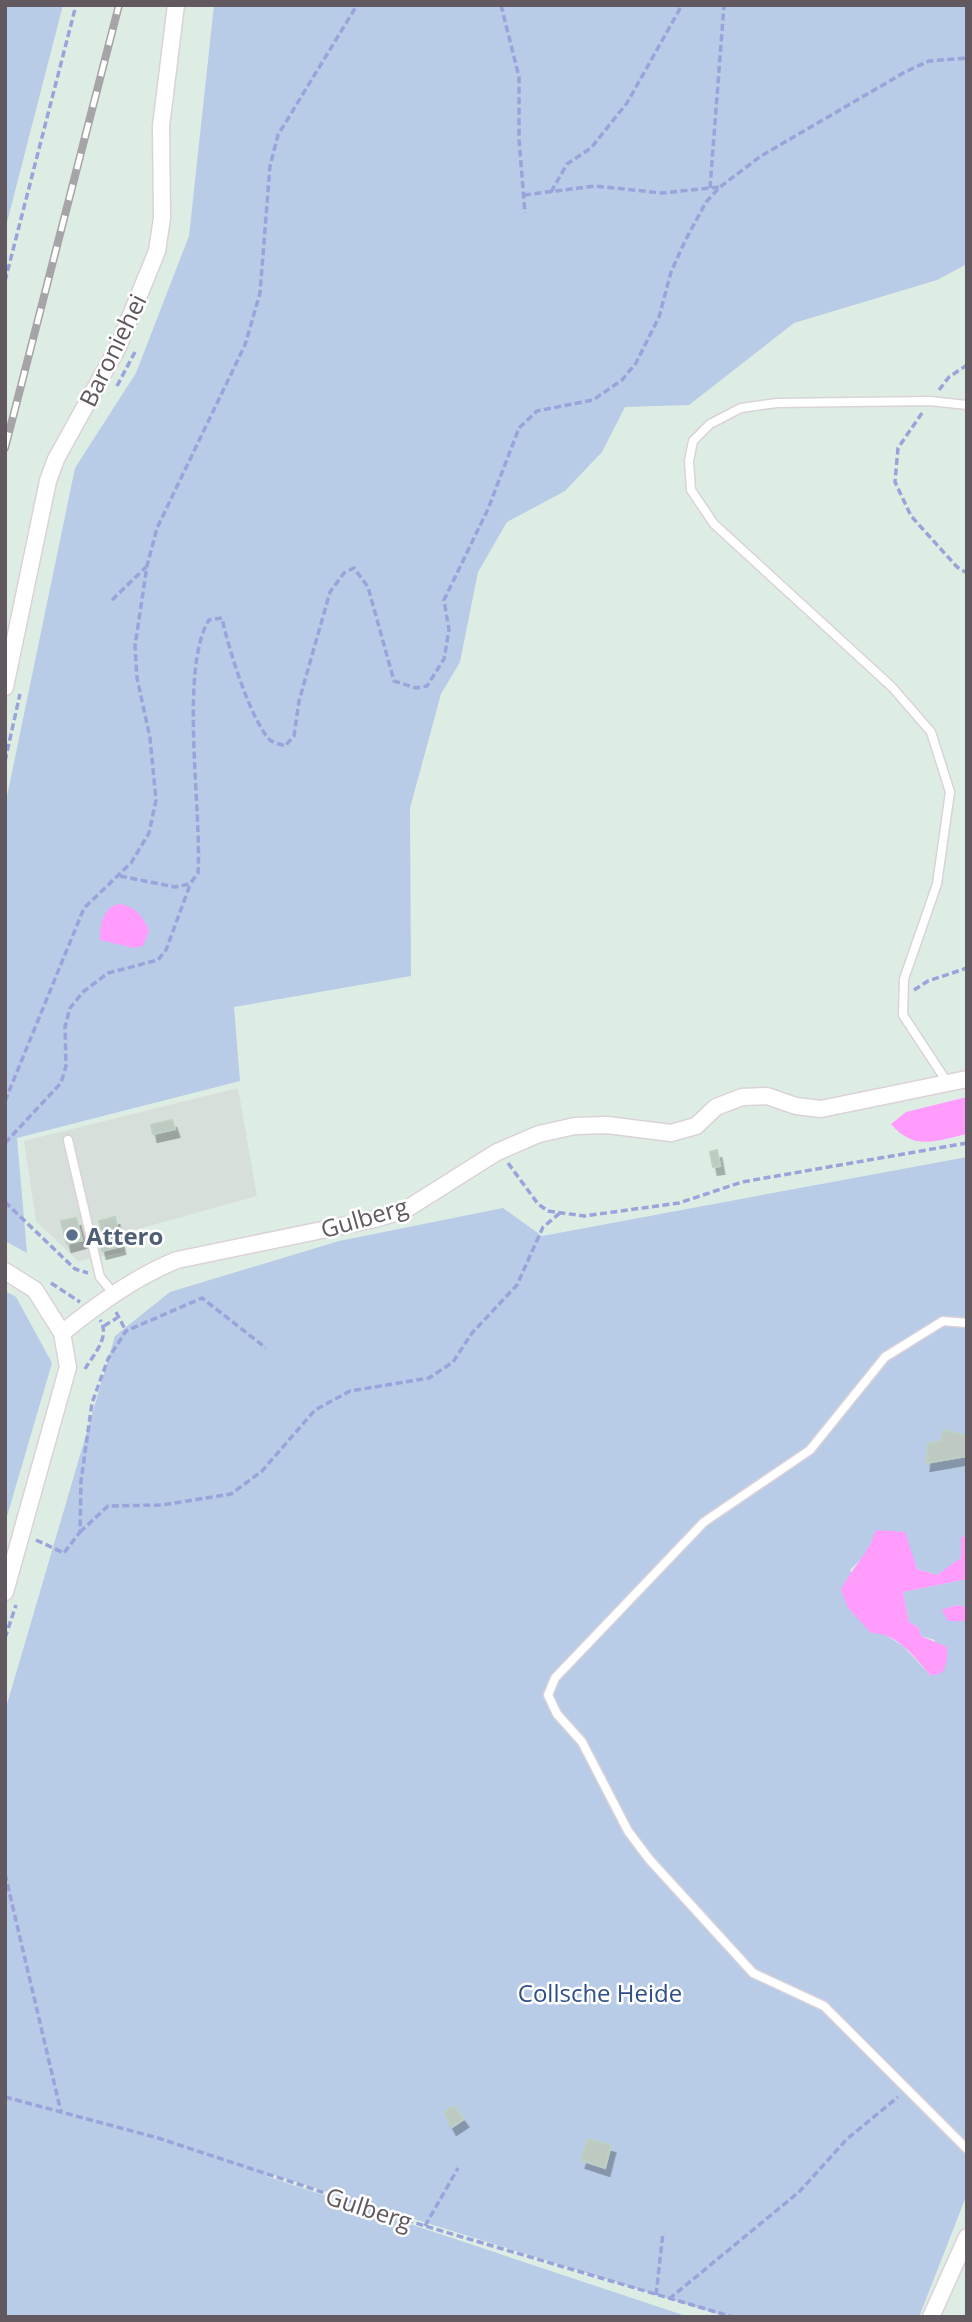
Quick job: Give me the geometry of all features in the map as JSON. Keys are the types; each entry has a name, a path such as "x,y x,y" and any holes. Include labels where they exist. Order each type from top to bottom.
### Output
{"street":[{"name":"Baroniehei","path":"5,687 48,481 56,459 118,347 157,251 162,218 161,126 176,5"},
{"name":"Gulberg","path":"62,1333 114,1294 155,1269 177,1260 375,1219 405,1210 497,1152 540,1134 575,1126 607,1125 671,1133 696,1126 716,1108 742,1097 767,1096 796,1107 821,1109 967,1079"},
{"path":"5,1271 35,1290 62,1333 68,1367 5,1592"},
{"path":"931,2317 967,2237"}],"lane":[{"path":"947,1082 903,1015 904,979 937,884 950,792 931,733 892,687 714,524 691,490 689,461 693,441 710,424 741,408 777,403 930,401 967,405"},
{"path":"68,1140 100,1277 114,1294"},
{"path":"967,1323 943,1321 885,1356 810,1450 704,1522 555,1678 548,1695 557,1714 582,1742 628,1830 649,1859 753,1973 824,2006 967,2149"}],"path":[{"path":"5,281 76,5"},
{"path":"5,1101 84,908 120,876 149,833 156,800 150,738 137,678 135,646 157,528 245,345 260,293 270,166 278,135 357,5"},
{"path":"501,5 519,77 519,139 525,213"},
{"path":"551,192 567,164 591,148 627,103 682,5"},
{"path":"710,188 724,5"},
{"path":"5,1143 61,1083 66,1066 65,1027 70,1008 83,992 108,973 158,960 166,950 190,884 198,873 195,682 200,635 209,620 222,618 229,649 247,698 270,740 285,746 294,736 299,701 330,592 344,573 354,568 368,587 394,681 416,688 426,686 444,659 449,630 444,600 488,509 519,428 537,411 593,400 622,380 636,363 659,317 671,272 706,202 750,163 905,72 929,61 967,58"},
{"path":"524,195 595,186 662,193 720,187"},
{"path":"967,365 948,377 898,447 895,482 911,516 957,567 967,573"},
{"path":"112,600 148,566"},
{"path":"120,876 175,887 190,884"},
{"path":"903,997 928,981 967,968"},
{"path":"497,1152 519,1175 538,1204 548,1211 584,1216 679,1203 742,1182 967,1143"},
{"path":"5,1202 75,1269 100,1277"},
{"path":"22,1537 36,1540 64,1553 80,1532 108,1506 162,1505 231,1494 262,1471 315,1410 350,1391 429,1378 453,1362 472,1333 517,1285 542,1227 559,1213"},
{"path":"80,1532 80,1480 92,1403 108,1359 126,1331 202,1298 266,1348"},
{"path":"104,1326 117,1318"},
{"path":"5,1874 61,2112"},
{"path":"669,2299 799,2192 847,2139 907,2089"},
{"name":"Gulberg","path":"5,2098 158,2138 425,2226 733,2317"},
{"path":"425,2226 458,2168"},
{"path":"656,2295 663,2233"}],"shaded area":[{"path":"119,904 134,909 144,921 149,931 143,946 134,948 100,940 106,913"},
{"path":"238,1088 257,1196 124,1233 125,1252 78,1261 36,1221 24,1141"},
{"path":"967,1097 967,1134 935,1141 917,1141 908,1138 891,1124 906,1112"},
{"path":"876,1530 905,1532 917,1569 937,1575 961,1558 961,1537 967,1536 967,1579 903,1592 909,1622 919,1628 921,1636 947,1647 943,1672 931,1676 898,1642 881,1634 871,1633 848,1608 841,1590 869,1547"},
{"path":"956,1605 967,1607 967,1621 948,1621 942,1610"}],"green space":[{"path":"5,5 63,5 5,230"},
{"path":"214,5 967,5 967,264 937,280 794,323 689,405 625,407 602,452 565,491 507,522 478,572 460,662 441,694 410,808 411,976 234,1007 240,1081 17,1138 27,1253 5,1241 5,806 75,468 136,373 189,236"},
{"name":"Collsche Heide","path":"967,1157 967,1536 961,1537 962,1558 937,1575 917,1569 907,1546 869,1551 850,1570 882,1633 903,1646 931,1676 935,1640 921,1636 919,1628 909,1622 903,1592 967,1579 967,1607 956,1605 948,1621 967,1621 967,2194 919,2317 727,2317 267,2173 266,2176 689,2317 5,2317 5,1711 115,1336 170,1292 339,1241 503,1208 542,1236"},
{"path":"5,1291 16,1297 52,1363 5,1523"}],"building":[{"path":"172,1120 175,1129 153,1134 151,1125"},
{"path":"717,1150 720,1166 713,1167 710,1152"},
{"path":"115,1217 118,1233 103,1236 99,1221"},
{"path":"76,1218 82,1240 67,1244 61,1221"},
{"path":"119,1238 121,1246 102,1251 100,1242"},
{"path":"944,1430 967,1436 967,1456 926,1463 928,1443 941,1441"},
{"path":"454,2106 464,2119 452,2127 444,2112"},
{"path":"588,2139 611,2145 605,2168 581,2160"}],"railway":[{"path":"5,448 119,5"}],"place":[{"name":"Attero","path":"72,1235"}]}
